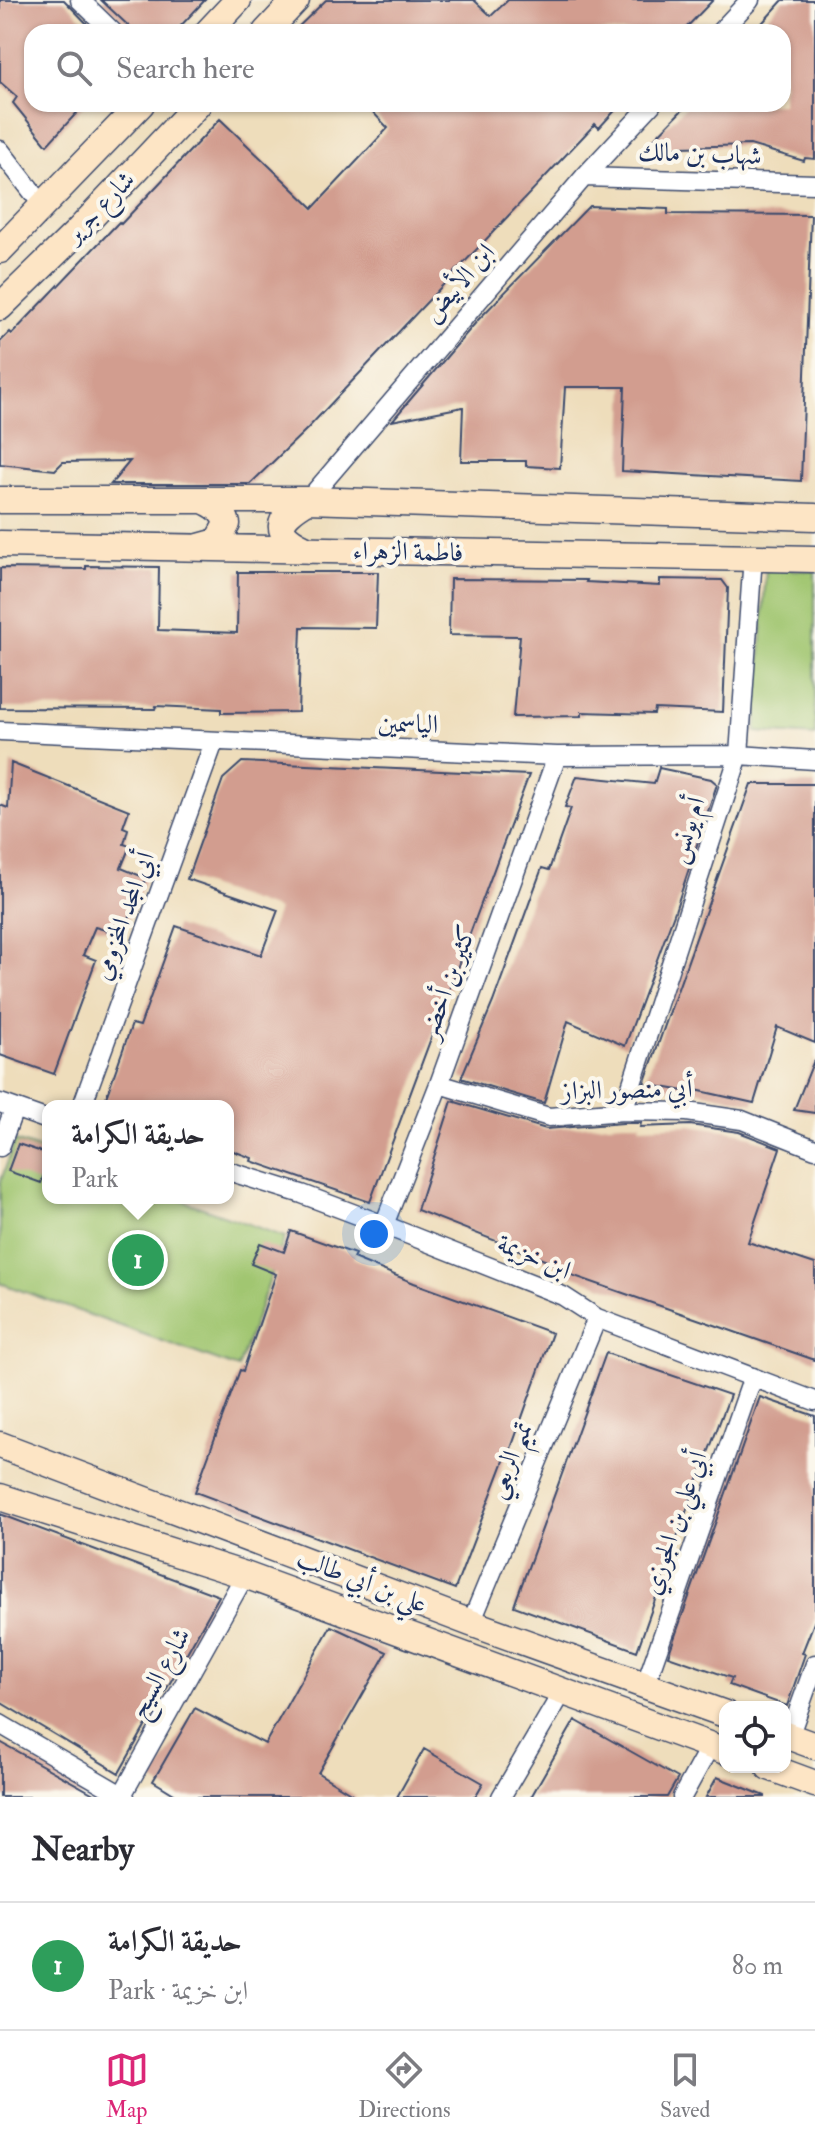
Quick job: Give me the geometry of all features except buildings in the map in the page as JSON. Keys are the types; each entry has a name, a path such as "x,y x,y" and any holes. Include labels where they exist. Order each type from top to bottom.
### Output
{"main road":[{"path":"216,24 238,0"},
{"path":"274,24 296,0"},
{"name":"شارع جرير","path":"0,250 133,112"},
{"name":"شارع جرير","path":"0,307 77,232 190,112"},
{"path":"0,500 308,500 815,517"},
{"path":"195,548 217,542 227,524 219,510 203,500"},
{"path":"308,500 288,511 283,532 287,541 309,550"},
{"name":"فاطمة الزهراء","path":"0,544 815,559"},
{"name":"علي بن أبي طالب","path":"0,1445 471,1623 719,1712"},
{"name":"علي بن أبي طالب","path":"0,1497 245,1575 718,1748"},
{"path":"791,1737 815,1746"},
{"path":"785,1773 815,1784"}],"street":[{"path":"80,0 105,24"},
{"path":"728,24 750,0"},
{"name":"ابن الأبيض","path":"308,500 584,177 645,112"},
{"path":"0,150 44,207"},
{"name":"شهاب بن مالك","path":"584,177 815,184"},
{"name":"أم يونس","path":"623,1111 739,755 753,556"},
{"name":"الياسمين","path":"0,731 557,756 739,755 815,760"},
{"name":"أبي المجد المخزومي","path":"84,1100 214,742"},
{"name":"كثير بن أخضر","path":"384,1225 439,1084 557,756"},
{"name":"أبي منصور البزاز","path":"439,1084 549,1117 623,1111 687,1112 742,1120 815,1149"},
{"path":"0,1147 7,1106 42,1118"},
{"name":"ابن خزيمة","path":"234,1173 384,1225 563,1296 597,1318 815,1401"},
{"name":"تميم الربعي","path":"471,1623 597,1318"},
{"name":"أبي علي بن الجوزي","path":"645,1686 753,1377"},
{"name":"شارع السيح","path":"122,1796 245,1575"},
{"path":"791,1726 815,1664"},
{"path":"501,1797 563,1691"},
{"path":"0,1724 122,1796"},
{"path":"682,1797 718,1748"}],"green space":[{"path":"766,568 815,571 815,736 756,732"},
{"path":"15,1141 42,1150 42,1204 192,1204 285,1237 238,1368 0,1283 0,1183"}],"place":[{"name":"حديقة الكرامة","path":"138,1260"}]}
